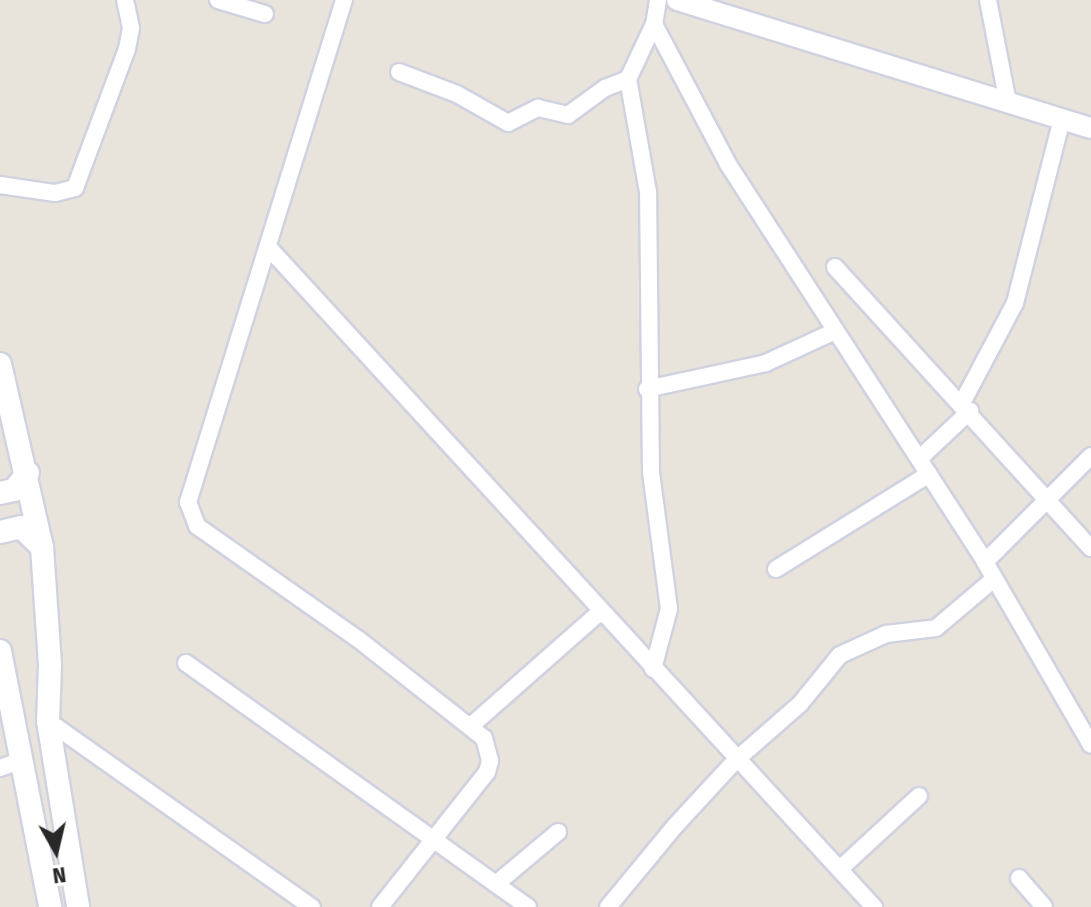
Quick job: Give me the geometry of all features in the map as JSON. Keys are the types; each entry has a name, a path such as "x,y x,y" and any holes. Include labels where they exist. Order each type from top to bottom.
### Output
{"main road":[{"path":"0,364 28,473 42,547 48,721 78,907"},
{"path":"0,493 14,490 28,473"},
{"path":"0,532 21,527 42,547"},
{"path":"1,664 50,907"}],"street":[{"path":"0,185 55,193 75,188 127,49 131,28 125,0"},
{"path":"218,0 265,14"},
{"path":"344,0 196,475 189,514 211,536 473,724 489,750 487,772 380,907"},
{"path":"653,669 669,609 653,500 647,389 648,192 628,79 654,24 658,0"},
{"path":"677,0 1007,98 1091,128"},
{"path":"988,0 1007,98"},
{"path":"654,24 728,164 985,562 1091,745"},
{"path":"399,72 457,94 508,123 538,108 568,115 605,88 628,79"},
{"path":"920,458 966,407 1015,303 1062,118"},
{"path":"269,248 874,907"},
{"path":"835,267 966,407 1046,502 1091,548"},
{"path":"647,389 766,363 835,331"},
{"path":"985,562 1091,456"},
{"path":"776,569 929,474"},
{"path":"608,907 736,760 800,704 854,645 886,634 936,628 994,579"},
{"path":"473,724 600,612"},
{"path":"186,663 528,907"},
{"path":"48,721 312,907"},
{"path":"0,768 22,760"},
{"path":"841,868 919,796"},
{"path":"496,884 558,832"},
{"path":"1019,878 1044,907"}]}
